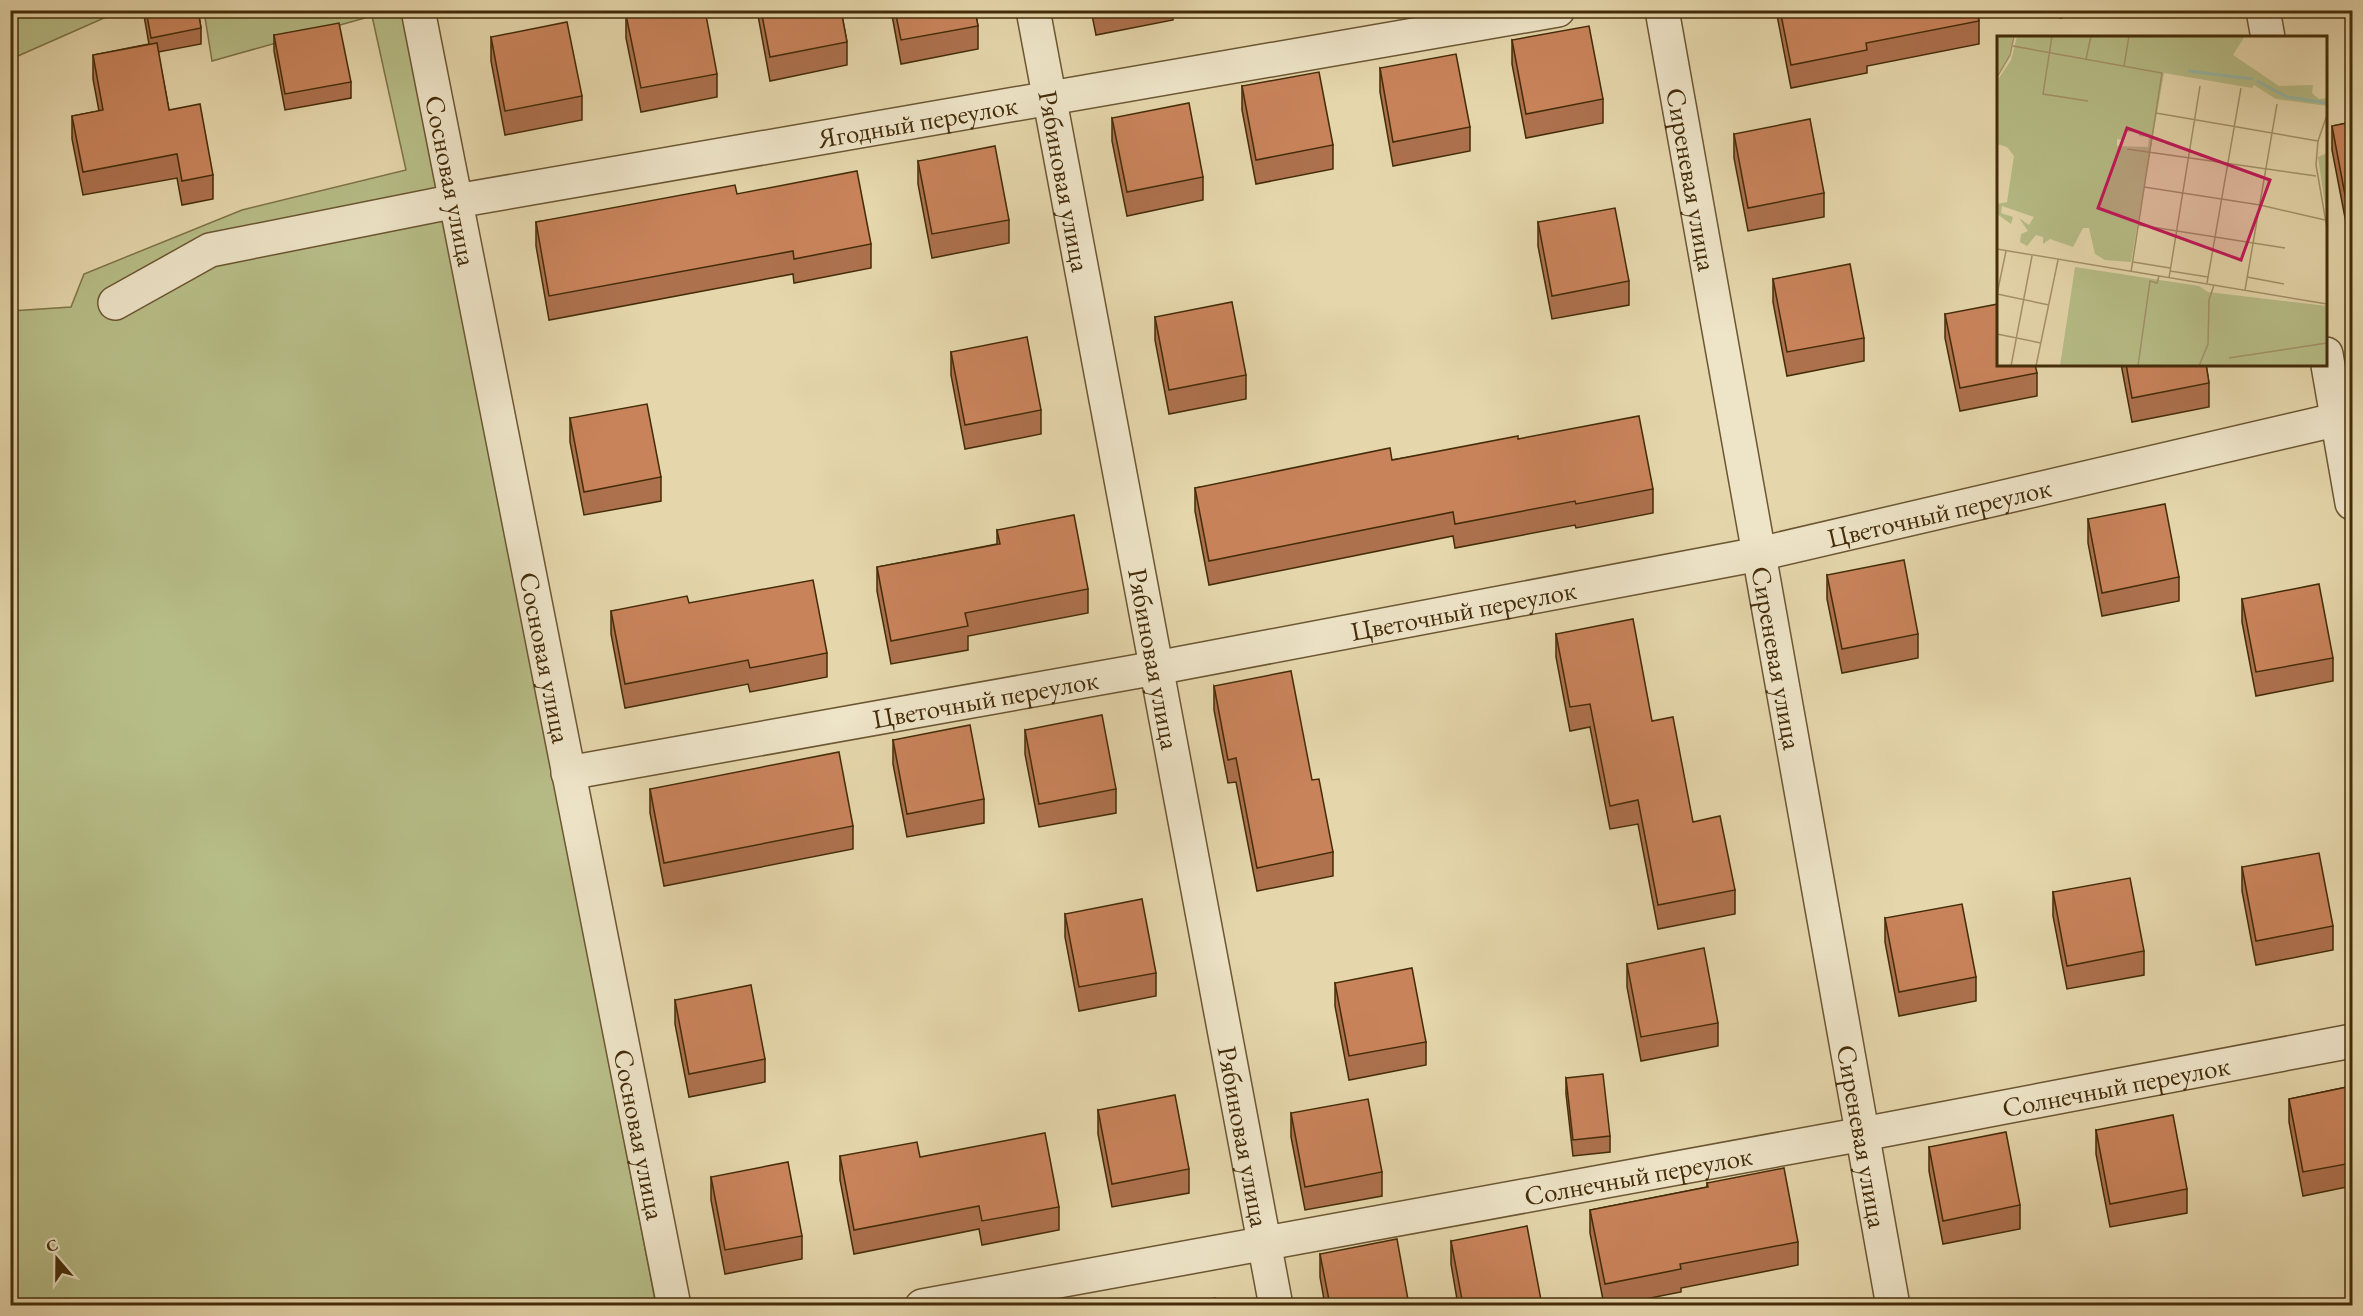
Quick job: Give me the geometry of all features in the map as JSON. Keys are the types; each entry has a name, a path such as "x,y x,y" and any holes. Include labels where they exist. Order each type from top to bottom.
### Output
{"street":[{"name":"Сосновая улица","path":"418,10 674,1305"},
{"name":"Рябиновая улица","path":"1033,10 1276,1305"},
{"name":"Ягодный переулок","path":"115,303 210,250 456,201 1558,10"},
{"name":"Сиреневая улица","path":"1662,10 1893,1305"},
{"path":"2263,10 2268,36"},
{"path":"2327,360 2345,417 2352,503"},
{"name":"Цветочный переулок","path":"568,773 1156,668 1759,554 2345,417"},
{"name":"Солнечный переулок","path":"922,1305 1863,1134 2352,1041"}],"green space":[{"path":"11,10 120,10 120,11 11,59"},
{"path":"204,11 406,11 656,1305 11,1306 11,311 71,307 84,274 242,210 406,170 372,16 212,61"}],"building":[{"path":"146,10 198,10 201,28 151,38"},
{"path":"649,10 705,10 717,74 641,88 626,15"},
{"path":"761,10 841,10 847,42 770,57"},
{"path":"895,10 975,10 978,26 901,40"},
{"path":"1780,10 1977,10 1979,21 1866,43 1867,50 1791,65"},
{"path":"567,22 582,96 505,111 491,37"},
{"path":"339,23 351,82 285,94 274,35"},
{"path":"1589,26 1603,99 1526,114 1512,40"},
{"path":"157,43 169,110 200,104 213,175 182,181 177,154 83,172 72,116 103,110 93,55"},
{"path":"1456,54 1470,127 1393,142 1380,68"},
{"path":"1319,72 1333,145 1256,160 1242,86"},
{"path":"1189,103 1203,177 1127,192 1112,118"},
{"path":"1810,119 1824,193 1748,208 1734,134"},
{"path":"2352,122 2352,198 2346,200 2332,126"},
{"path":"995,146 1009,220 932,234 918,161"},
{"path":"857,171 871,244 794,259 793,251 549,296 536,222 735,185 737,194"},
{"path":"1615,208 1629,281 1552,296 1538,222"},
{"path":"1850,264 1864,338 1787,352 1773,279"},
{"path":"1232,302 1246,375 1169,390 1155,317"},
{"path":"1997,304 1997,366 2035,366 2037,373 1960,388 1945,314"},
{"path":"1027,337 1041,410 965,425 951,352"},
{"path":"2126,366 2206,366 2209,383 2132,398"},
{"path":"647,404 661,477 584,492 570,418"},
{"path":"1639,416 1653,489 1455,524 1453,512 1209,561 1195,488 1390,448 1392,460"},
{"path":"2165,504 2179,577 2102,593 2088,519"},
{"path":"1074,515 1088,589 965,613 968,626 891,641 877,567 1000,544 997,530"},
{"path":"1904,560 1918,634 1842,649 1827,575"},
{"path":"813,580 827,653 750,668 748,660 625,684 611,611 687,596 689,603"},
{"path":"2319,584 2333,658 2256,672 2242,599"},
{"path":"1633,619 1652,721 1673,717 1693,822 1720,816 1735,890 1658,905 1638,800 1610,806 1590,704 1570,707 1556,634"},
{"path":"1291,671 1312,780 1319,779 1333,852 1257,868 1236,758 1228,760 1214,686"},
{"path":"1102,715 1116,789 1039,804 1025,730"},
{"path":"970,725 984,799 907,814 893,740"},
{"path":"839,752 853,826 664,863 650,789"},
{"path":"2319,853 2333,926 2256,941 2242,867"},
{"path":"2130,878 2144,951 2067,966 2053,892"},
{"path":"1142,899 1156,973 1079,987 1065,914"},
{"path":"1962,904 1976,977 1899,992 1885,918"},
{"path":"1704,948 1718,1023 1641,1037 1627,964"},
{"path":"1412,968 1426,1042 1349,1056 1335,983"},
{"path":"751,985 765,1059 689,1074 675,1000"},
{"path":"1603,1074 1610,1136 1573,1140 1566,1078"},
{"path":"2352,1086 2352,1163 2303,1172 2289,1099"},
{"path":"1175,1095 1189,1169 1112,1184 1098,1110"},
{"path":"1368,1099 1382,1172 1305,1187 1291,1113"},
{"path":"2173,1115 2187,1189 2110,1204 2096,1130"},
{"path":"2006,1132 2020,1205 1943,1221 1929,1147"},
{"path":"1045,1133 1059,1207 982,1221 979,1206 854,1230 840,1156 917,1142 920,1157"},
{"path":"788,1162 802,1236 725,1250 711,1177"},
{"path":"1784,1168 1798,1242 1680,1264 1681,1269 1605,1284 1590,1210 1708,1187 1707,1183"},
{"path":"1527,1226 1541,1300 1511,1305 1463,1305 1451,1241"},
{"path":"1397,1239 1409,1305 1330,1305 1320,1254"},
{"path":"1215,1298 1216,1305 1175,1305"}]}
